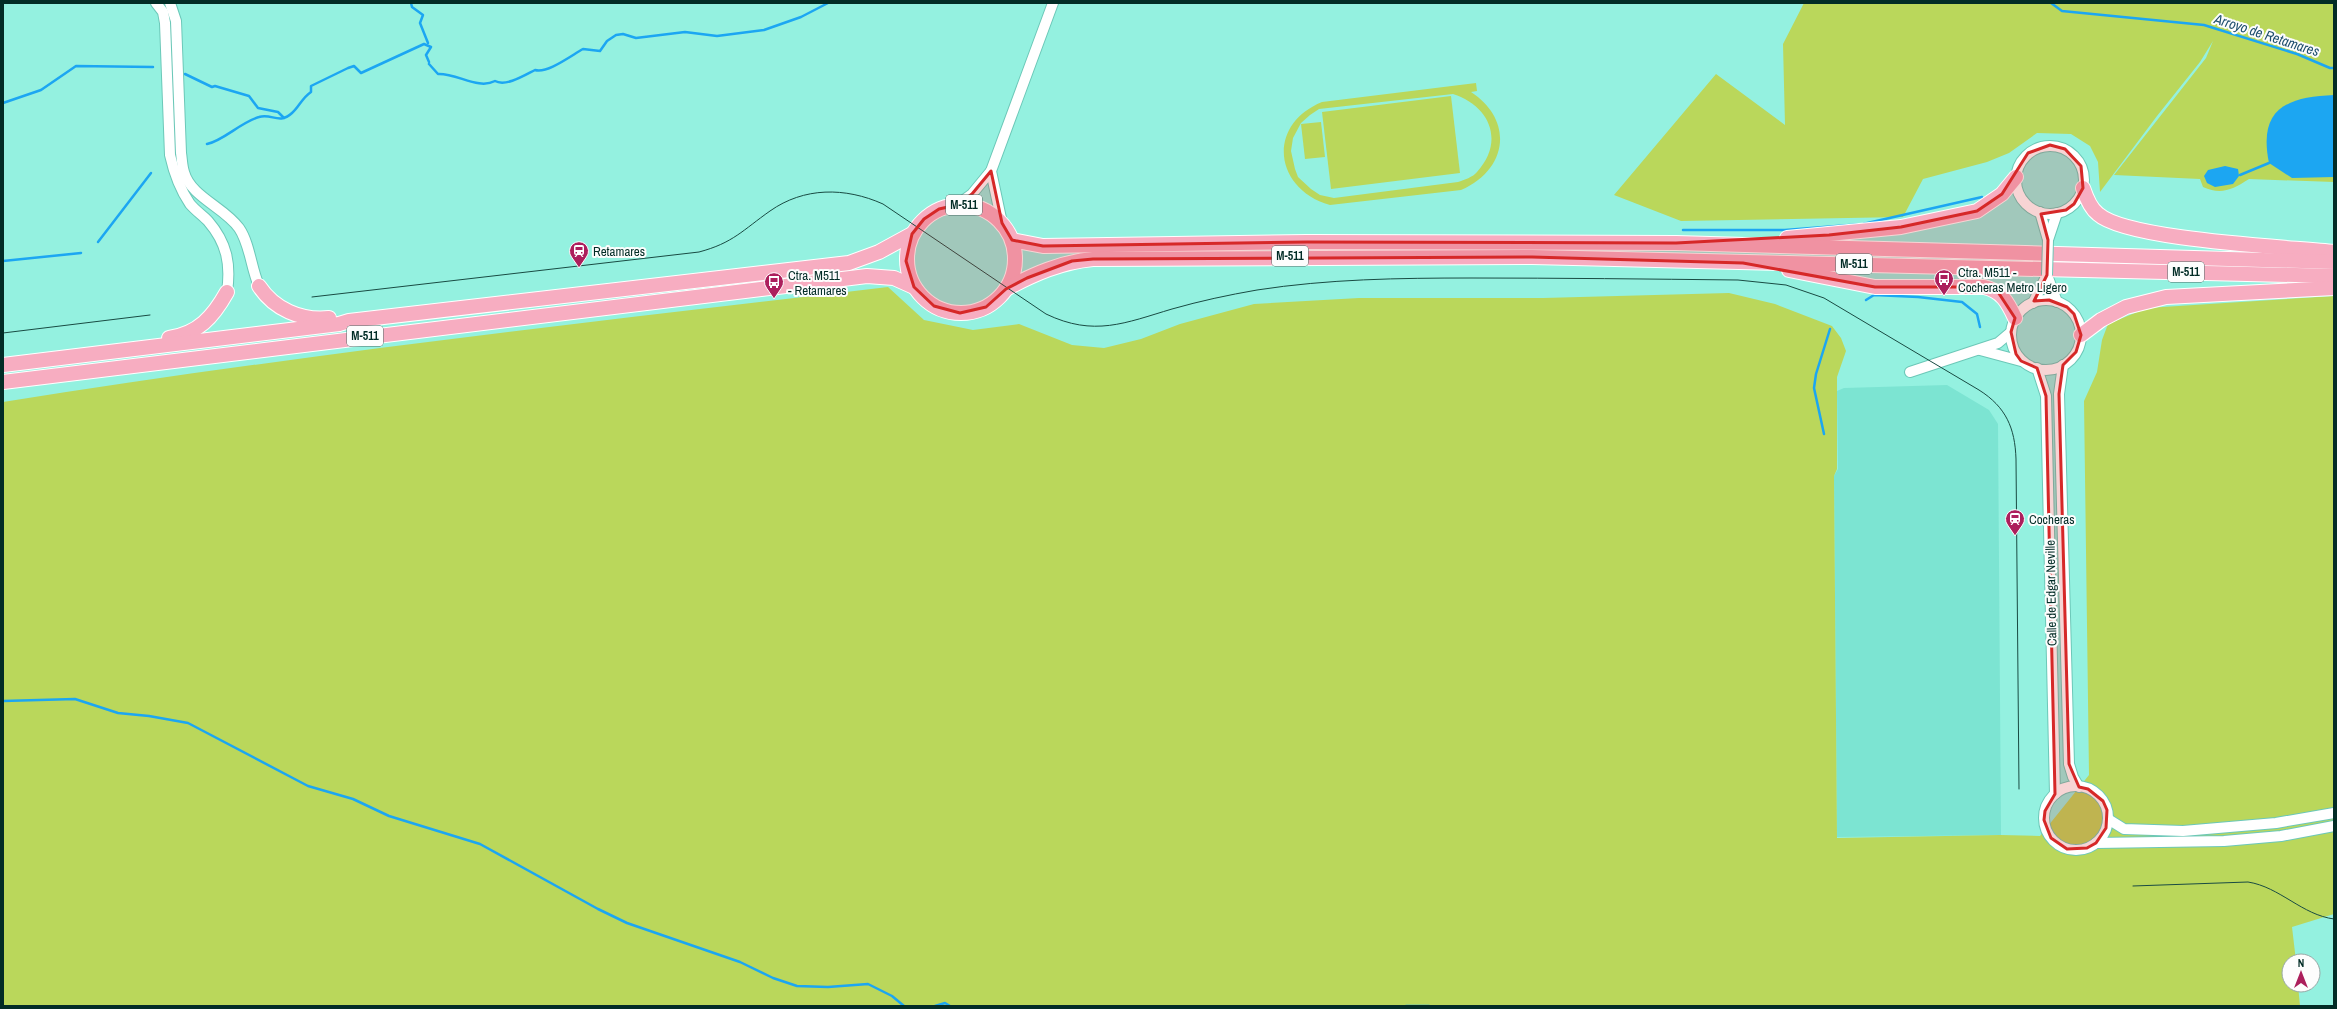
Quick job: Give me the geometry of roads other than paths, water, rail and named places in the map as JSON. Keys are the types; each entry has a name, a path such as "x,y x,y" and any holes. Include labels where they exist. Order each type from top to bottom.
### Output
{"highway":[{"path":"1676,243 1822,236 1921,223 1983,208 2002,194 2016,177"},
{"path":"2083,188 2091,207 2098,215 2128,228 2166,235 2334,252"},
{"name":"M-511","path":"3,365 332,325 349,321 849,263 879,252 912,234 931,213 957,205 982,209 1002,223 1012,240 1015,265 1006,289"},
{"name":"M-511","path":"912,234 906,261 907,270 914,287"},
{"name":"M-511","path":"1012,240 1043,246 1307,242 1676,243 2334,262"},
{"name":"M-511","path":"3,382 867,276 894,278 914,287 934,306 960,313 986,307 1006,289 1052,267 1072,261 1093,259 1532,257 2334,276"},
{"path":"1743,263 1777,269 1798,270 1875,287 1984,288 1998,292 2015,318"},
{"path":"259,286 265,296 285,311 303,317 320,319 339,317 349,321"},
{"path":"2081,335 2102,320 2126,307 2166,296 2334,288"},
{"path":"114,351 124,344 182,336 197,329 211,318 227,292"}],"street":[{"path":"156,3 162,12 170,155 175,176 191,206 222,240 228,258 230,274 227,292"},
{"path":"957,205 972,194 992,171 1053,3"},
{"path":"162,12 172,6 176,21 181,153 184,173 201,196 225,213 239,229 246,244 251,268 259,286"},
{"path":"2042,146 2058,146 2072,153 2077,159 2083,171 2083,188 2074,204 2057,213 2040,212 2027,205 2022,199 2016,185 2016,177 2020,163 2028,154 2042,146"},
{"path":"992,171 1002,223"},
{"path":"2040,212 2048,240"},
{"path":"2057,213 2048,240 2047,275 2057,302"},
{"path":"2033,302 2047,275"},
{"path":"1980,350 2022,361 2037,368 2046,370 2063,365 2076,352 2081,335 2074,314 2057,302 2045,300 2033,302 2026,306 2015,318 2011,332 2016,354 2022,361"},
{"path":"1910,372 1998,343 2011,332"},
{"name":"Calle de Edgar Neville","path":"2063,365 2059,394 2069,764 2073,778 2079,787"},
{"name":"Calle de Edgar Neville","path":"2037,368 2046,396 2055,794"},
{"path":"2079,787 2088,789 2103,801 2108,819 2106,828 2096,843 2087,848 2072,850 2058,845 2051,838 2046,830 2045,816 2049,802 2055,794 2062,790 2079,787"},
{"path":"2108,819 2124,829 2183,831 2276,823 2334,813"},
{"path":"2096,843 2224,841 2282,836 2334,826"}],"water":[{"path":"2334,95 2334,177 2292,178 2269,163 2267,145 2268,130 2272,118 2279,110 2289,103 2302,99"},
{"path":"2225,166 2238,169 2239,176 2233,184 2215,187 2207,183 2204,176 2208,170"}],"waterway":[{"path":"411,3 412,7 423,15 420,23 428,43"},
{"name":"Arroyo de Retamares","path":"429,64 438,74 445,74 482,84 495,81 504,83 515,80 535,70 553,67 583,49 600,51 607,41 616,35 623,34 636,38 685,32 717,36 764,30 801,17 828,3"},
{"name":"Arroyo de Retamares","path":"2051,3 2062,11 2204,25 2297,54 2330,68 2334,68"},
{"name":"Arroyo de Retamares","path":"207,144 219,139 252,119 264,116 279,118 287,116 294,111 311,92 311,86 348,68 354,66 361,73 424,44 431,47 426,55 429,62"},
{"path":"3,103 41,90 76,66 153,67"},
{"path":"185,74 212,87 215,86 249,96 258,108 278,112 284,118"},
{"path":"2240,175 2269,163"},
{"name":"Arroyo de Retamares","path":"98,242 151,173"},
{"path":"1683,230 1785,230 1863,224 1982,197"},
{"name":"Arroyo de Retamares","path":"3,261 81,253"},
{"path":"1866,300 1874,295 1918,297 1962,302 1977,314 1980,327"},
{"path":"1824,434 1814,388 1816,374 1830,329"},
{"path":"3,701 75,699 118,713 149,716 188,723 308,786 353,799 389,816 480,844 598,909 627,923 740,962 773,978 797,986 828,987 868,984 892,996 904,1006"},
{"path":"935,1006 945,1003 950,1006"},
{"path":"1406,1006 1429,1006"}],"tram line":[{"path":"312,297 699,252 729,240 783,203 797,197 825,192 840,192 869,198 883,204 1046,314 1063,321 1079,325 1095,326 1124,323 1193,303 1235,294 1284,286 1337,281 1417,278 1738,280 1786,285 1824,298 1979,390 1996,404 2007,419 2014,438 2016,459 2019,789"},
{"path":"3,333 150,315"},
{"path":"2133,886 2248,882 2270,889 2301,907 2322,916 2334,919"}],"place":[{"name":"Retamares","path":"579,268"},
{"name":"Ctra. M511 - Cocheras Metro Ligero","path":"1944,296"},
{"name":"Ctra. M511 - Retamares","path":"774,299"},
{"name":"Cocheras","path":"2015,536"}]}
